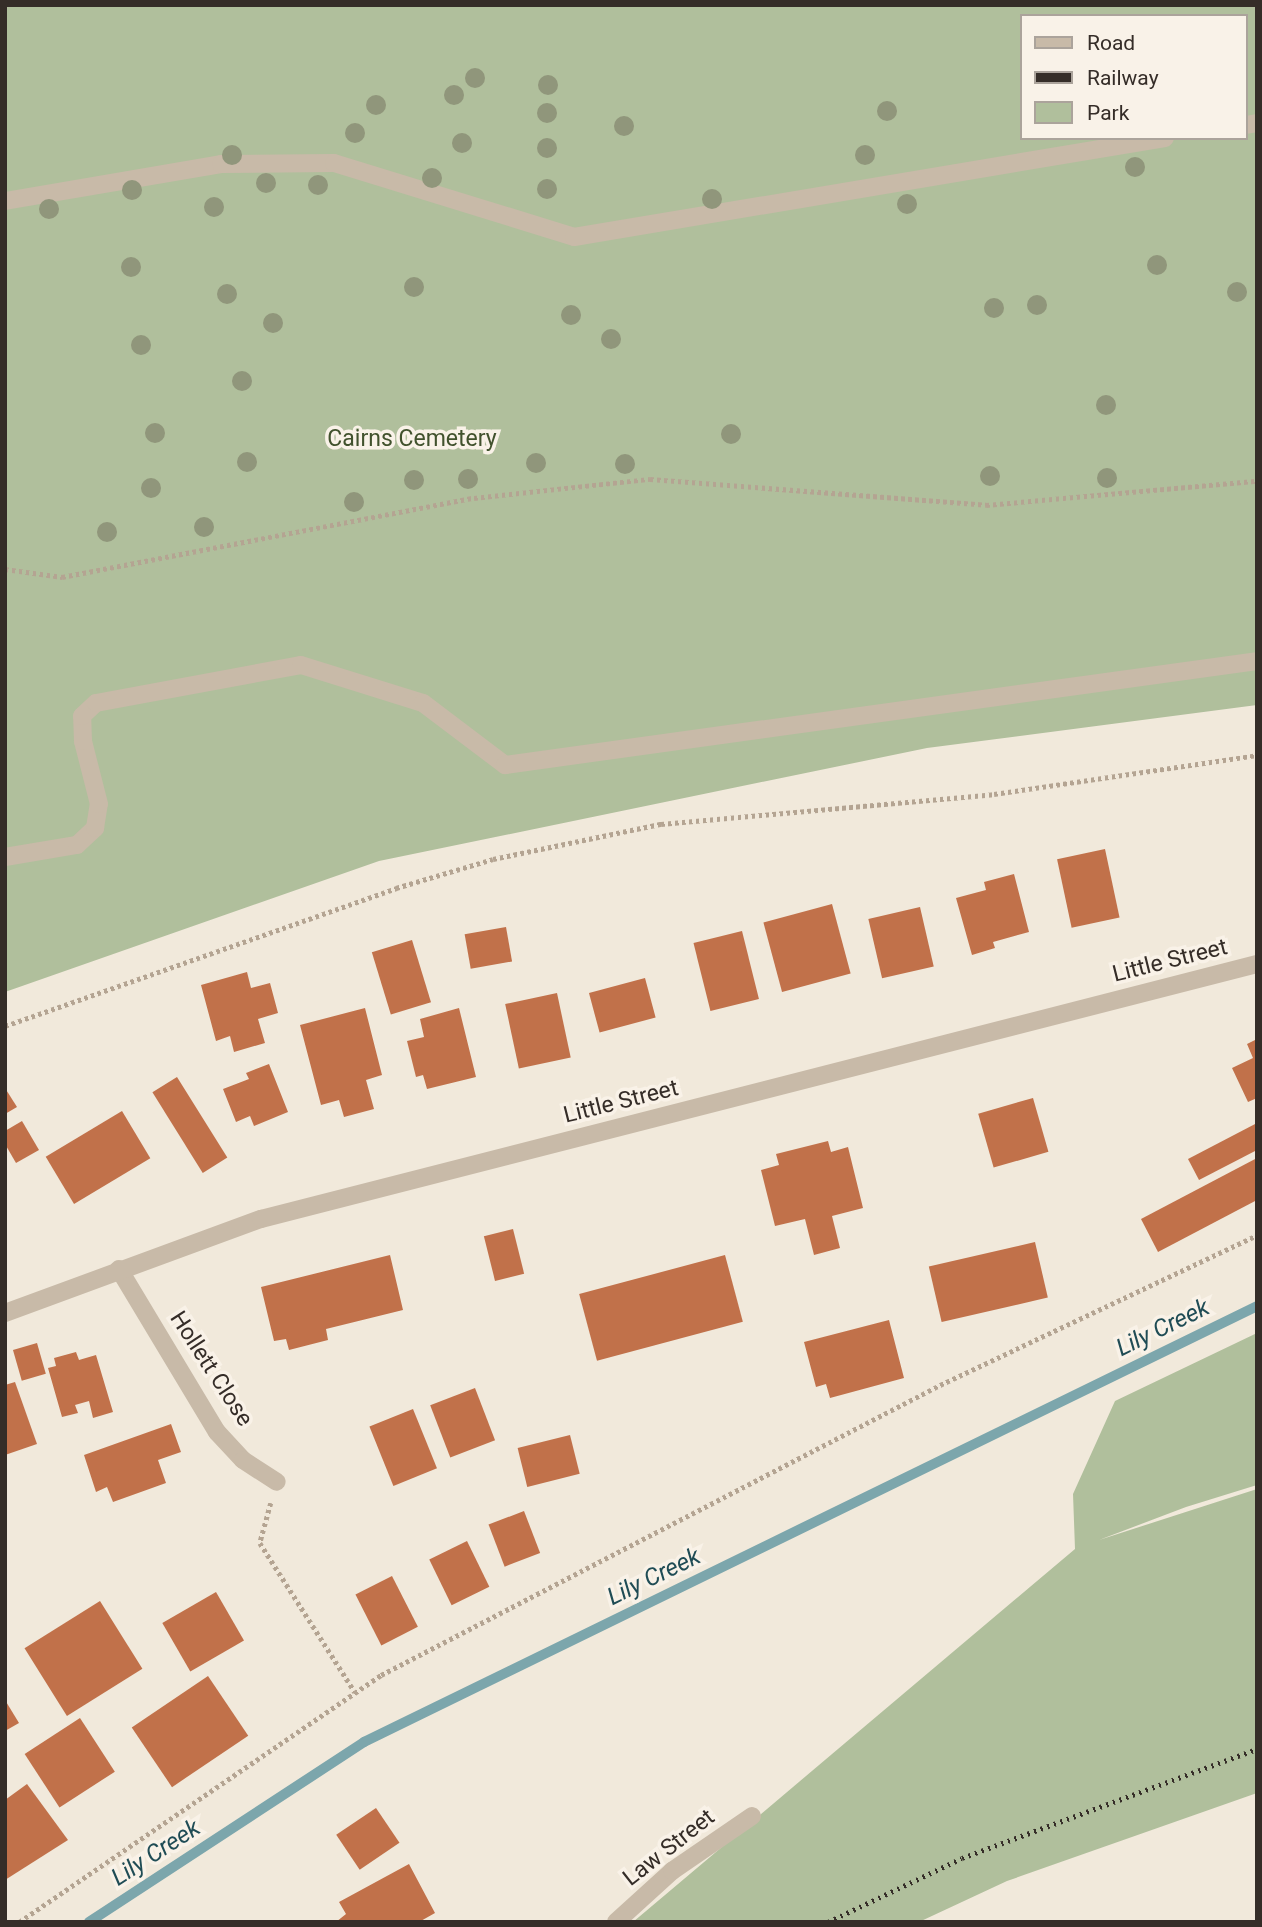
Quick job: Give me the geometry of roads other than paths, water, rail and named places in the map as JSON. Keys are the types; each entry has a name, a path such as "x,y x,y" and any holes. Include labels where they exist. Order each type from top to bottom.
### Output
{"street":[{"path":"5,201 221,164 334,163 574,237 1153,140"},
{"path":"5,857 77,845 95,828 99,804 83,741 82,716 96,703 301,666 423,703 505,765 1257,662"},
{"name":"Little Street","path":"5,1313 261,1219 1257,964"},
{"name":"Hollett Close","path":"120,1269 216,1432 243,1460 277,1482"},
{"name":"Law Street","path":"616,1922 660,1881 752,1816"}],"waterway":[{"name":"Lily Creek","path":"89,1922 364,1742 1257,1306"}],"railway":[{"path":"828,1922 962,1858 1257,1749"}],"park label":[{"name":"Cairns Cemetery","path":"412,439"}]}
